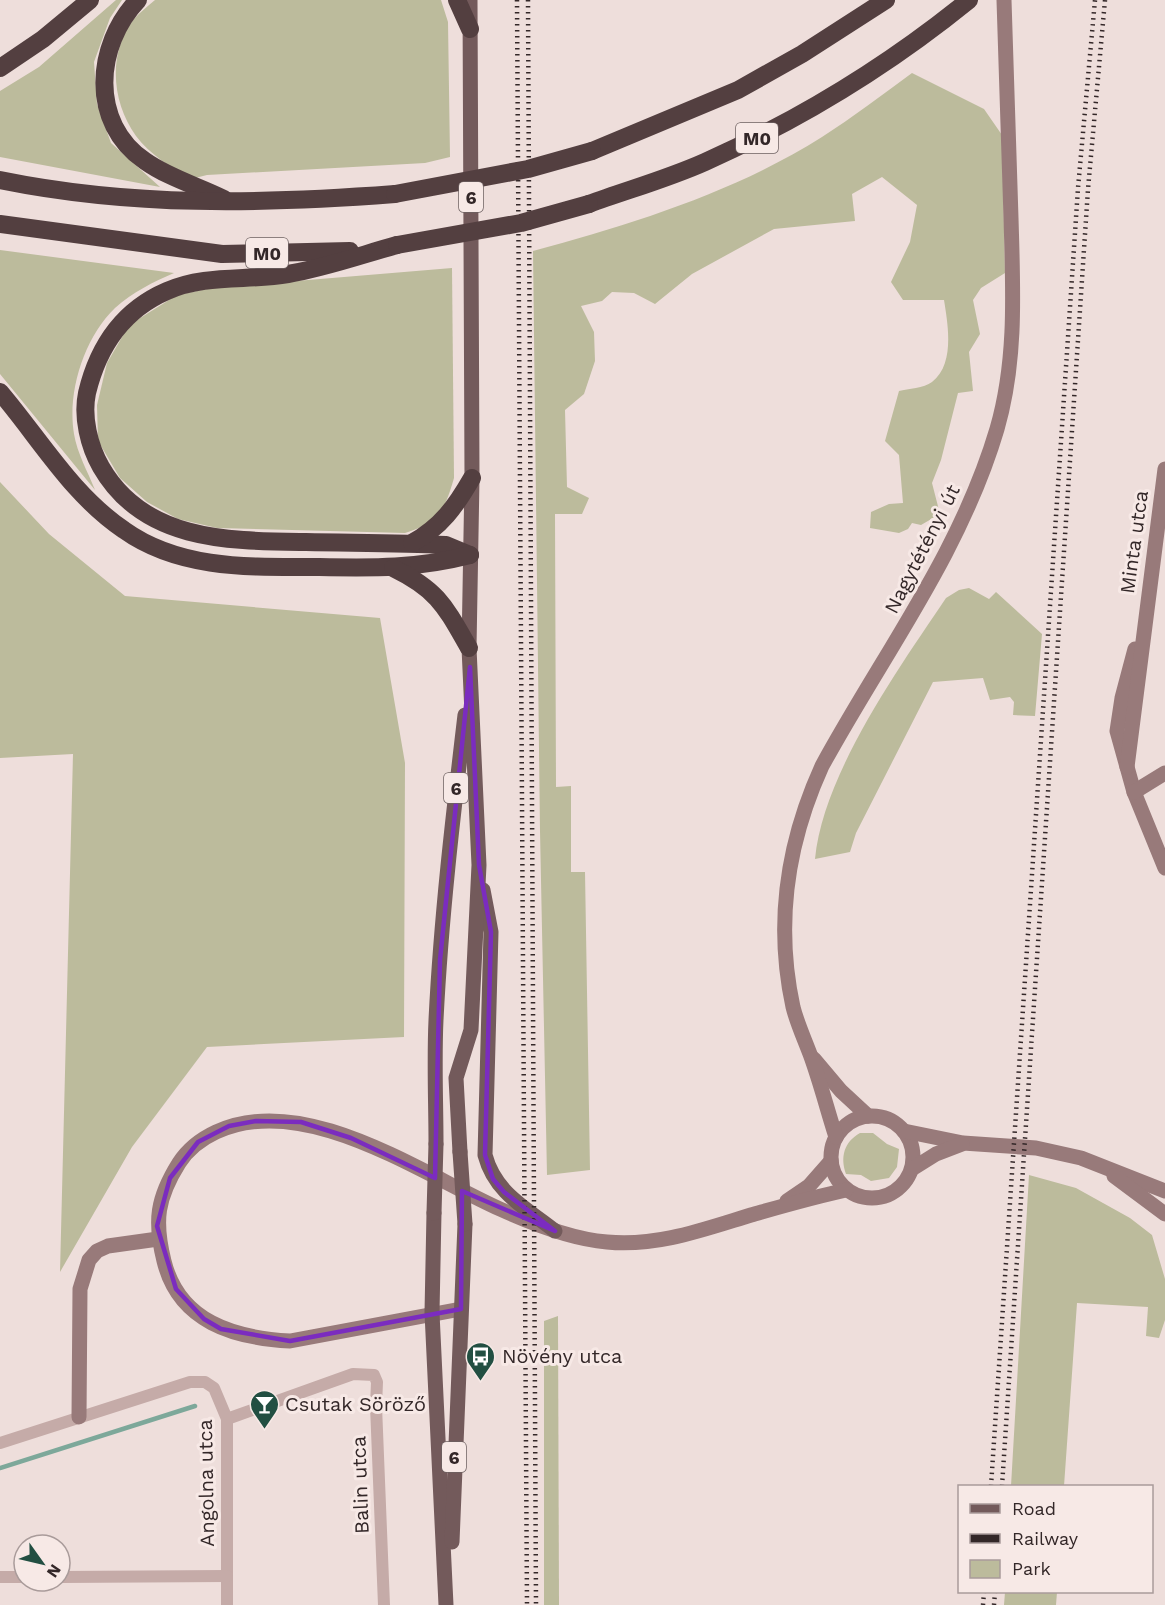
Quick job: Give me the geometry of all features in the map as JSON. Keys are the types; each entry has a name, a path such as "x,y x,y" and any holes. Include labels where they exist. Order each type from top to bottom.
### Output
{"highway":[{"path":"0,68 43,39 90,0"},
{"path":"138,0 122,19 111,38 105,61 103,80 118,131 143,160 167,174 197,185 230,203"},
{"path":"457,0 470,29"},
{"path":"0,180 124,197 230,203 395,194 528,169 592,151 738,90 886,0"},
{"name":"M0","path":"0,225 222,254 349,251 521,223 589,204 702,164 748,142 823,100 912,45 969,0"},
{"path":"397,245 288,274 197,283 168,290 136,308 104,345 93,365 86,398 87,424 94,454 107,478 122,496 167,526 199,536 235,541 446,545 470,555"},
{"path":"0,392 76,488 95,507 124,531 182,558 215,564 262,567 392,568 430,565 470,555"},
{"path":"412,543 439,525 455,507 472,478"},
{"path":"392,568 422,582 436,595 469,648"}],"main road":[{"name":"6","path":"448,1605 465,1224 456,1078 471,1030 478,865 469,648 472,478 470,0"},
{"name":"Nagytétényi út","path":"836,1137 793,1008 786,969 786,898 794,840 808,795 822,766 916,610 958,533 992,445 1006,393 1012,350 1013,273 1004,0"},
{"name":"Minta utca","path":"1134,792 1117,731 1118,716 1128,670 1145,621 1165,470"},
{"name":"6","path":"448,1605 432,1313 436,1022 447,870 470,667"},
{"path":"1165,773 1134,792 1165,868"},
{"path":"478,865 491,932 485,1155 493,1179 504,1191 555,1231"},
{"name":"Nagytétényi út","path":"810,1055 841,1091 868,1116"},
{"path":"779,1207 809,1186 831,1161 836,1137 844,1126 855,1119 882,1116 894,1122 911,1142 914,1156 912,1169 906,1181 886,1196 865,1198 846,1190 838,1182 831,1161"},
{"path":"460,1309 312,1339 290,1341 242,1335 222,1329 204,1319 189,1306 176,1289 165,1267 157,1226 162,1199 170,1178 190,1150 204,1139 229,1126 277,1120 301,1122 351,1138 502,1210 555,1231 597,1241 634,1243 692,1233 846,1190"},
{"path":"904,1131 963,1143 1035,1148 1082,1158 1165,1191"},
{"path":"912,1169 936,1154 963,1143"},
{"path":"1104,1168 1165,1214"},
{"path":"79,1417 80,1289 89,1260 97,1251 108,1246 158,1239"}],"street":[{"name":"Balin utca","path":"227,1419 353,1374 374,1375 377,1382 384,1605"},
{"name":"Angolna utca","path":"79,1417 190,1382 205,1382 214,1388 227,1419 227,1605"},
{"path":"0,1443 79,1417"},
{"path":"72,1577 227,1576"}],"highlighted area":[{"path":"470,667 479,865 491,932 485,1155 493,1179 504,1192 555,1231 462,1191 461,1309 290,1341 221,1329 204,1319 176,1289 157,1226 170,1178 198,1142 229,1126 256,1121 301,1122 351,1138 435,1178 440,960"}],"green space":[{"path":"116,0 122,0 110,18 94,62 97,104 111,143 160,187 0,157 0,91 39,67"},
{"path":"155,0 441,0 448,22 450,157 425,163 207,175 191,179 161,160 141,143 128,123 118,93 116,62 125,32 136,16"},
{"path":"912,73 984,109 1002,135 1005,273 981,288 973,300 980,334 969,352 973,391 958,393 941,460 932,483 940,514 921,525 912,523 908,529 899,533 870,528 871,512 889,504 903,503 899,455 885,441 899,391 932,382 944,365 948,344 944,300 903,300 891,282 910,242 917,205 882,177 852,194 855,221 774,229 692,274 655,304 634,293 612,292 602,301 581,306 594,332 595,361 584,394 565,410 567,487 589,498 582,514 555,514 556,787 571,786 571,872 585,872 590,1170 547,1175 533,251 645,218 754,174 822,137"},
{"path":"0,250 174,273 143,288 115,308 95,334 80,366 72,418 75,441 95,490 0,374"},
{"path":"452,268 454,478 439,514 426,525 405,533 217,528 178,519 147,502 120,478 98,441 97,405 107,363 129,325 177,295 212,288"},
{"path":"0,482 49,534 125,596 380,618 405,763 404,1037 207,1047 132,1147 60,1272 73,754 0,758"},
{"path":"969,588 989,599 996,592 1042,634 1035,716 1013,715 1014,702 1010,697 990,700 983,678 933,682 856,833 850,852 815,859 821,826 832,792 866,723 946,598 959,590"},
{"path":"860,1133 873,1133 887,1144 899,1149 897,1167 889,1178 871,1181 861,1175 846,1174 843,1162 845,1150 850,1141"},
{"path":"1029,1175 1076,1188 1130,1218 1152,1235 1165,1279 1165,1320 1159,1338 1146,1336 1148,1307 1077,1303 1064,1485 1011,1485"},
{"path":"558,1316 559,1605 544,1605 544,1321"},
{"path":"1005,1593 1057,1593 1056,1605 1004,1605"}],"waterway":[{"path":"0,1468 195,1406"}],"railway":[{"path":"517,0 527,1605"},
{"path":"528,0 536,1605"},
{"path":"991,1485 1078,188 1095,0"},
{"path":"1002,1485 1088,189 1105,0"},
{"path":"983,1605 984,1593"},
{"path":"994,1605 995,1593"}],"place":[{"name":"Növény utca","path":"481,1382"},
{"name":"Csutak Söröző","path":"264,1430"}]}
